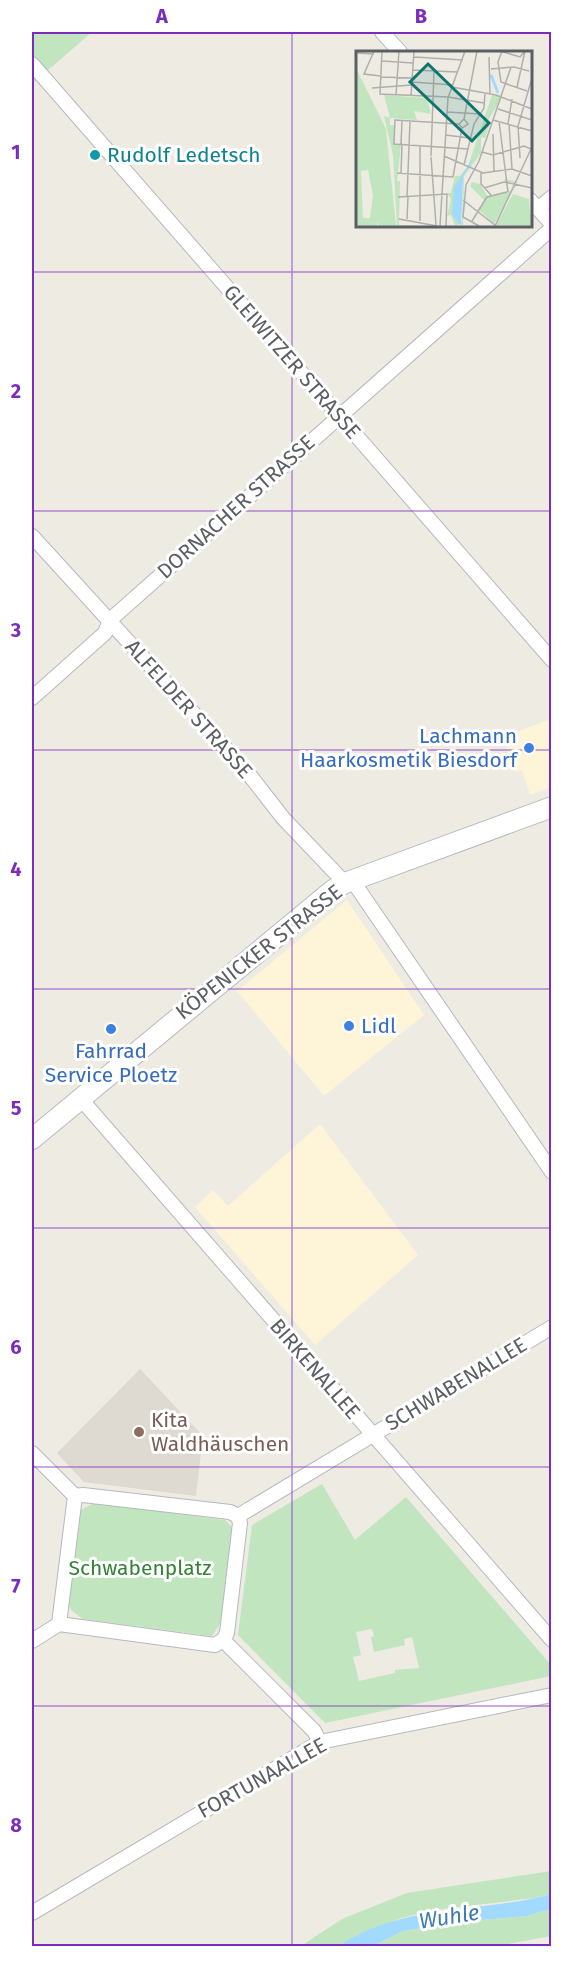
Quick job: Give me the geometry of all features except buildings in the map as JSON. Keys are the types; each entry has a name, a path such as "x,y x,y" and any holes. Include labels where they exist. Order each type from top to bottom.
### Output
{"main road":[{"name":"KÖPENICKER STRASSE","path":"32,1139 303,913 349,881 552,807"}],"street":[{"path":"382,32 399,51"},
{"name":"GLEIWITZER STRASSE","path":"32,64 552,660"},
{"path":"552,197 534,204 552,226"},
{"name":"DORNACHER STRASSE","path":"32,698 105,633 110,620 552,226"},
{"name":"ALFELDER STRASSE","path":"32,536 248,773 283,818 349,881 552,1172"},
{"name":"BIRKENALLEE","path":"80,1098 371,1435 552,1640"},
{"name":"SCHWABENALLEE","path":"238,1516 552,1327"},
{"path":"32,1453 75,1496 230,1512 238,1516 227,1633 223,1640 215,1645 59,1624 32,1641"},
{"path":"59,1624 75,1496"},
{"path":"223,1640 314,1731 320,1742"},
{"name":"FORTUNAALLEE","path":"32,1914 320,1742 552,1695"}],"shaded area":[{"name":"Lachmann Haarkosmetik Biesdorf","path":"551,719 551,787 530,795 522,770 515,772 503,737"},
{"path":"347,900 424,1015 324,1096 237,991"},
{"path":"320,1124 418,1255 315,1345 195,1207 213,1190 228,1206"},
{"name":"Kita Waldhäuschen","path":"140,1369 203,1436 196,1496 84,1482 57,1453"}],"green space":[{"path":"32,32 92,32 32,84"},
{"path":"322,1484 355,1540 406,1497 551,1665 551,1676 325,1723 238,1635 252,1525","holes":["372,1629 374,1636 371,1637 374,1652 405,1645 404,1639 412,1637 419,1668 395,1670 395,1673 359,1681 353,1657 361,1655 356,1632"]},
{"name":"Schwabenplatz","path":"94,1503 225,1520 233,1528 220,1624 212,1636 83,1619 71,1610 69,1604 81,1510"},
{"path":"551,1871 551,1894 434,1910 398,1919 339,1946 301,1946 342,1919 407,1893"},
{"path":"551,1909 551,1936 508,1944 508,1946 373,1946 403,1931 449,1923 526,1916"}],"water":[{"name":"Wuhle","path":"551,1894 551,1909 526,1916 449,1923 403,1931 373,1946 339,1946 364,1932 416,1915"}],"place":[{"name":"Rudolf Ledetsch","path":"95,155"},
{"name":"Lachmann Haarkosmetik Biesdorf","path":"529,748"},
{"name":"Lidl","path":"349,1026"},
{"name":"Fahrrad Service Ploetz","path":"111,1029"},
{"name":"Kita Waldhäuschen","path":"139,1432"}]}
